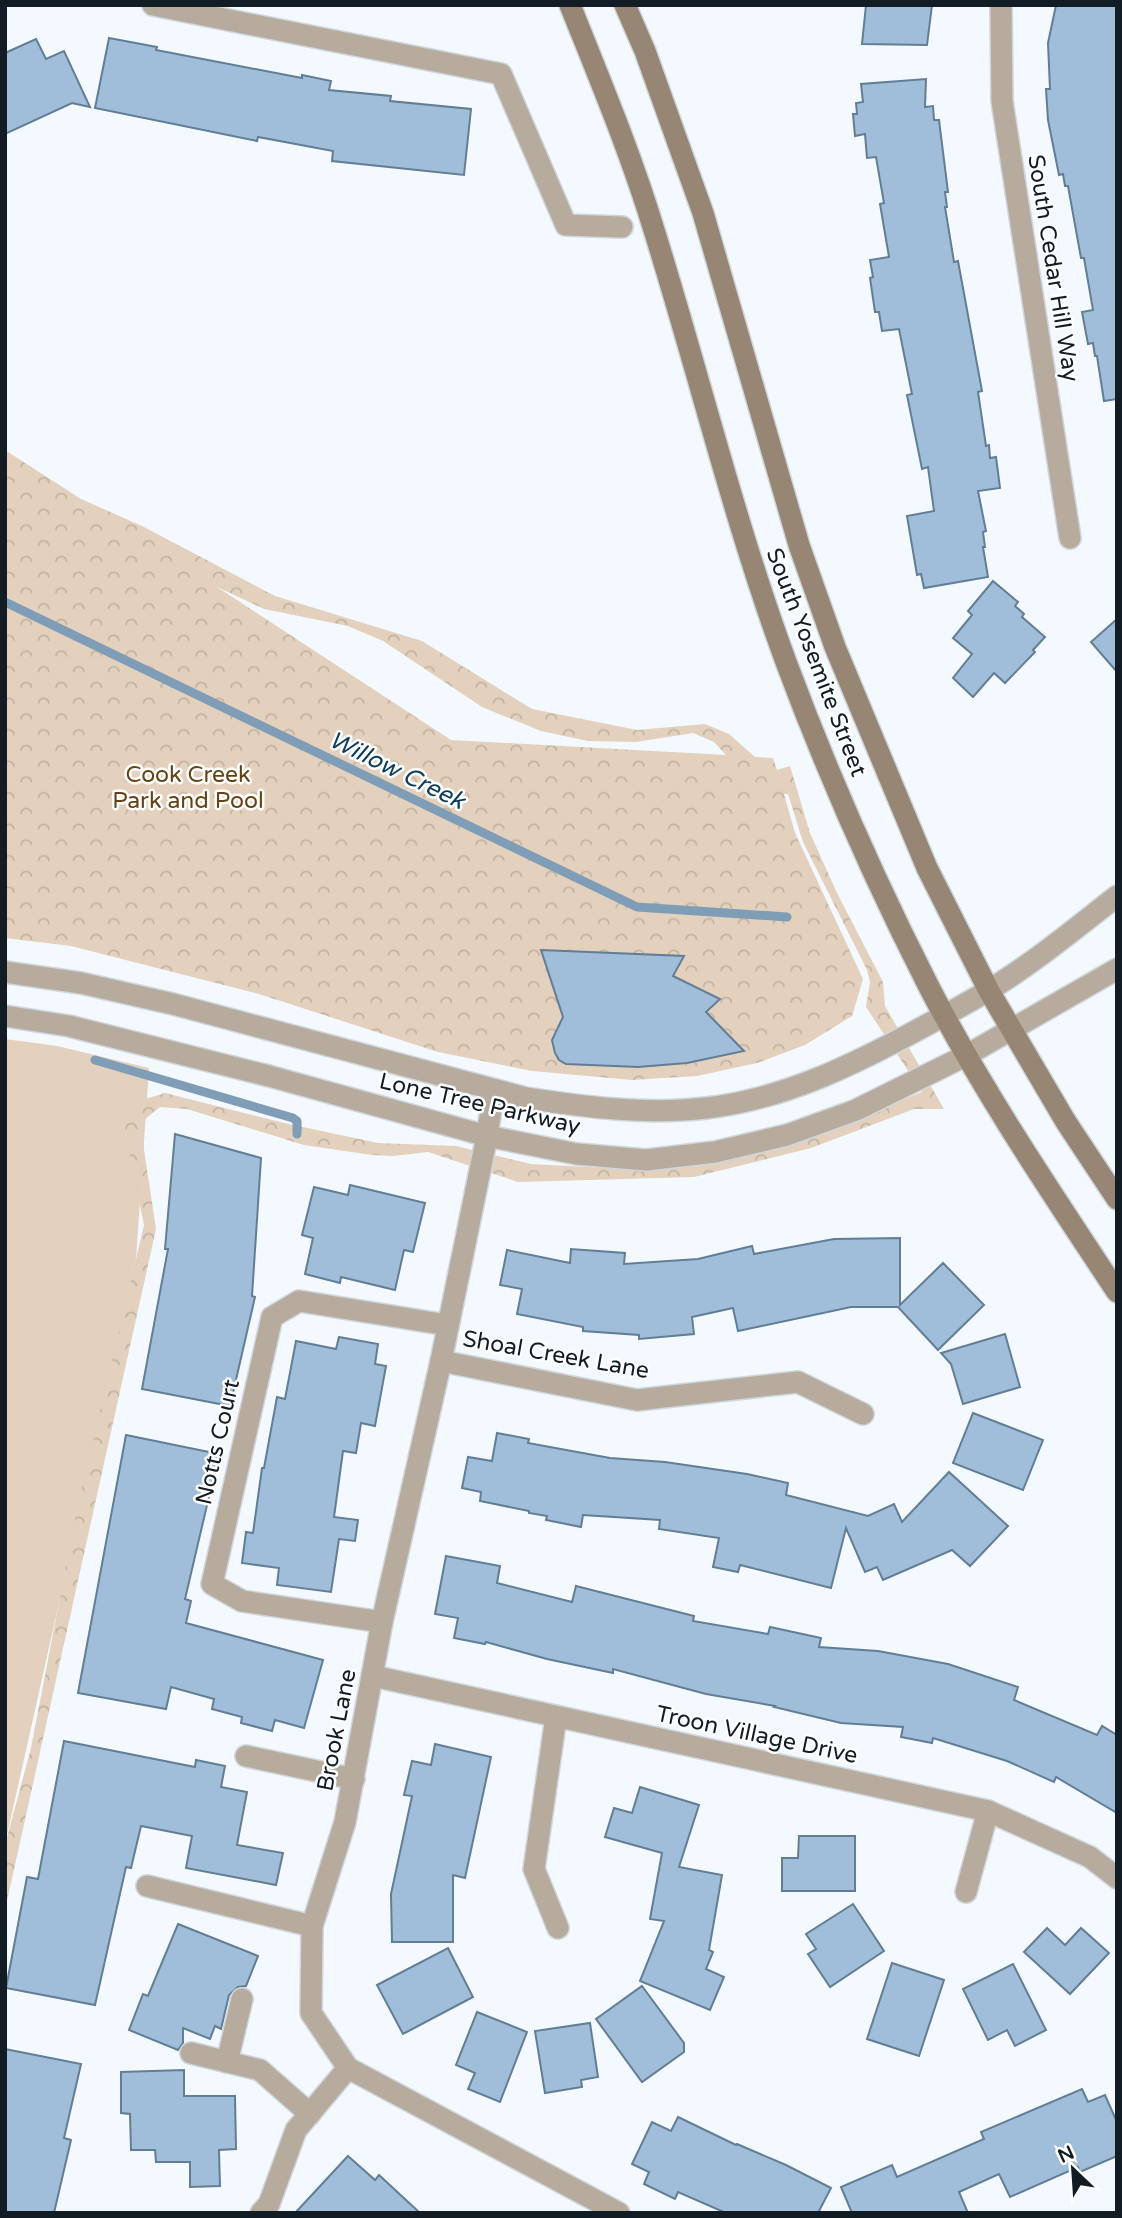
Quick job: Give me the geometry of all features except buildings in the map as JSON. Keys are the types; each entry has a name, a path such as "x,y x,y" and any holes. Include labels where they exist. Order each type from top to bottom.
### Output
{"main road":[{"name":"South Yosemite Street","path":"570,5 621,134 654,229 750,561 787,665 842,801 919,966 967,1055 1117,1292"},
{"name":"South Yosemite Street","path":"625,5 645,51 703,213 799,545 835,646 926,868 1010,1030 1117,1199"}],"street":[{"path":"153,5 241,14 501,74 566,225 622,227"},
{"name":"South Cedar Hill Way","path":"1000,5 1002,100 1070,538"},
{"name":"Lone Tree Parkway","path":"5,972 81,983 173,1003 494,1090 582,1106 647,1111 706,1108 775,1094 839,1071 989,991 1025,967 1117,896"},
{"name":"Lone Tree Parkway","path":"5,1016 69,1026 269,1076 487,1136 577,1154 646,1160 715,1152 787,1135 856,1111 967,1055 1117,969"},
{"name":"Brook Lane","path":"494,1090 441,1360 382,1622 345,1822 312,1926 310,2013 348,2068 620,2213"},
{"name":"Notts Court","path":"382,1622 242,1601 212,1584 272,1317 299,1300 447,1325"},
{"name":"Shoal Creek Lane","path":"441,1360 637,1400 798,1382 863,1414"},
{"name":"Troon Village Drive","path":"373,1675 988,1811 1090,1857 1117,1878"},
{"path":"556,1717 534,1869 558,1928"},
{"path":"246,1756 354,1779"},
{"path":"966,1892 988,1811"},
{"path":"148,1886 312,1926"},
{"path":"227,2062 242,1998"},
{"path":"191,2053 260,2070 310,2114"},
{"path":"261,2213 269,2204 296,2130 348,2068"}],"green space":[{"name":"Cook Creek Park and Pool","path":"5,450 81,499 142,526 275,596 422,641 532,709 637,730 705,724 729,734 755,757 773,758 777,770 790,766 810,833 837,893 883,982 885,1006 944,1109 914,1109 811,1148 694,1177 518,1182 428,1152 393,1156 372,1155 304,1145 187,1109 160,1107 140,1123 156,1229 5,1910 5,1845 31,1748 77,1509 144,1225 125,1132 125,1105 165,1093 378,1143 456,1146 531,1164 607,1168 702,1163 804,1139 922,1092 866,1007 870,982 867,970 803,842 788,794 784,794 795,833 863,979 852,1016 805,1045 757,1063 697,1076 632,1080 532,1071 438,1052 259,994 71,946 5,938","holes":["217,587 264,609 348,626 383,641 482,707 541,731 588,741 636,742 693,733 714,742 726,755 451,740"]},
{"path":"5,1039 57,1046 149,1068 136,1259 5,1844"}],"waterway":[{"name":"Willow Creek","path":"5,602 637,907 787,917"},
{"path":"95,1060 293,1118 297,1121 297,1134"}]}
